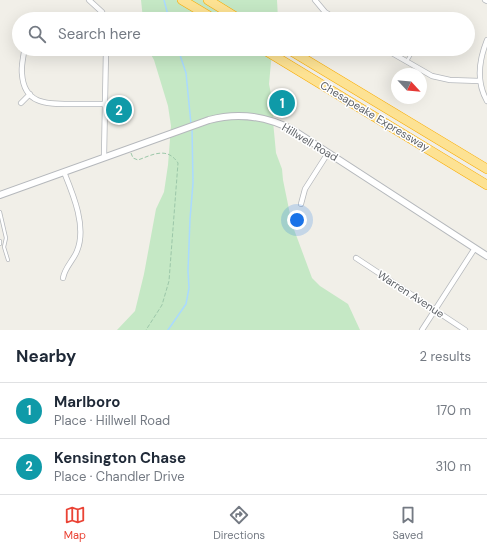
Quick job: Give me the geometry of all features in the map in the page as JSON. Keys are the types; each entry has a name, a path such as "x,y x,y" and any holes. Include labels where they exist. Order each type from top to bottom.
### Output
{"highway":[{"path":"182,0 202,12"},
{"path":"208,0 228,12"},
{"name":"Chesapeake Expressway","path":"275,56 487,185"},
{"name":"Chesapeake Expressway","path":"300,56 487,169"}],"street":[{"path":"89,0 102,12"},
{"path":"315,0 325,12"},
{"path":"487,40 481,63 480,81 487,101"},
{"path":"24,56 22,72 24,84 30,94 37,101 49,104 104,104"},
{"path":"104,157 106,56"},
{"path":"396,56 426,74 441,79 456,81 480,81"},
{"path":"21,103 30,94"},
{"name":"Hillwell Road","path":"0,196 209,120 230,116 260,118 272,121 293,130 487,256"},
{"path":"302,204 305,189 328,153"},
{"path":"63,278 68,264 77,252 80,239 78,212 64,172"},
{"path":"422,330 475,248"},
{"name":"Warren Avenue","path":"356,258 465,330"}],"lane":[{"path":"407,62 410,56"},
{"path":"0,212 6,238 4,246 8,260"}],"path":[{"path":"128,149 133,158 138,160 153,154 161,153 174,156 178,163 169,281 162,305 146,330"}],"green space":[{"path":"141,0 277,0 278,12 142,12"},
{"path":"152,56 272,56 269,84 274,109 273,121 276,153 282,169 292,224 312,278 320,286 348,304 360,330 117,330 135,311 144,274 156,209 164,192 168,165 171,126 168,106"}],"waterway":[{"path":"164,0 167,12"},
{"path":"180,56 186,73 191,124"},
{"path":"168,330 186,304 189,288 188,271 193,183 192,128"}],"place":[{"name":"Marlboro","path":"282,103"},
{"name":"Kensington Chase","path":"119,110"}]}
